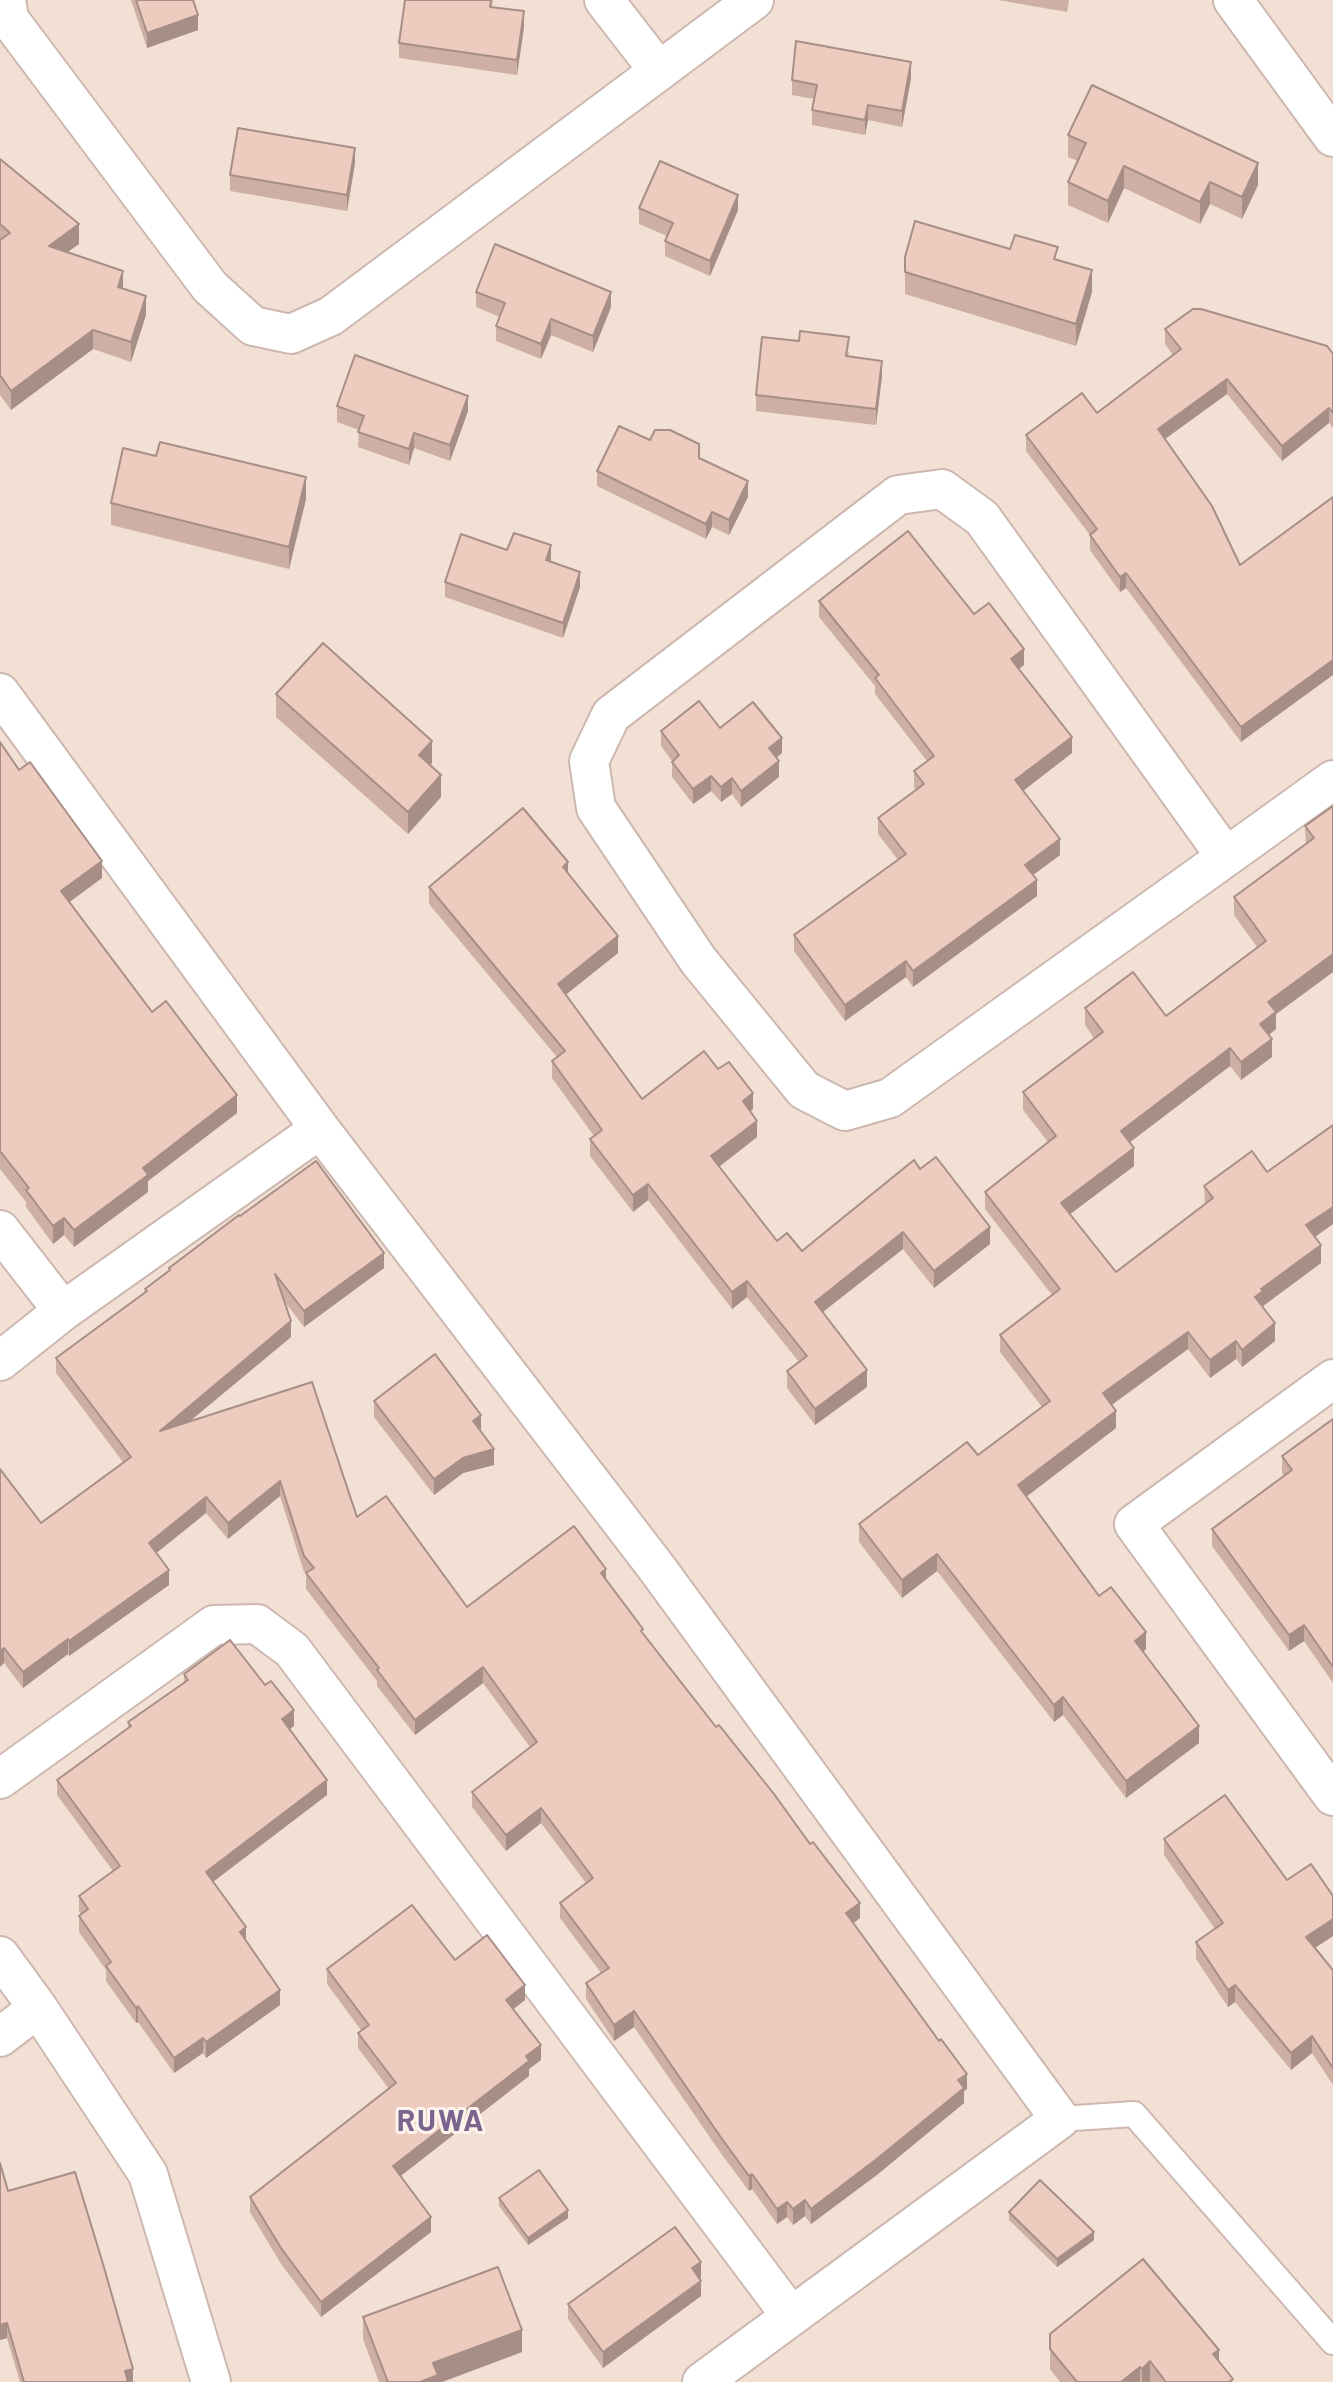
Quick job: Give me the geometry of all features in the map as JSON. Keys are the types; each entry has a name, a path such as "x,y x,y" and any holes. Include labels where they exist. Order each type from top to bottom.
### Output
{"street":[{"path":"6,0 9,19 210,287 253,326 291,334 331,316 754,0"},
{"path":"604,0 659,71"},
{"path":"1233,0 1333,137"},
{"path":"1226,857 982,518 942,489 898,495 633,698 611,715 589,761 596,808 698,960 804,1090 845,1111 890,1098 1226,857 1333,780"},
{"path":"0,693 320,1129 656,1567 1060,2119 702,2382"},
{"path":"0,1361 63,1311 320,1129"},
{"path":"0,1230 63,1311"},
{"path":"1333,1379 1134,1524 1333,1796"},
{"path":"0,1779 214,1625 257,1624 292,1650 791,2316"},
{"path":"0,1956 38,2008 148,2174 211,2382"},
{"path":"0,2037 38,2008"}],"lane":[{"path":"1060,2119 1134,2115 1333,2342"}],"shaded area":[{"path":"0,0 1333,0 1333,2382 0,2382"}],"building":[{"path":"136,0 193,0 198,15 147,33"},
{"path":"405,0 491,0 490,7 524,11 517,60 399,43"},
{"path":"796,41 911,62 902,111 868,105 865,120 812,110 817,85 792,80"},
{"path":"1092,85 1258,163 1242,197 1210,182 1200,202 1124,166 1108,201 1068,182 1086,143 1068,135"},
{"path":"238,128 355,148 347,195 230,175"},
{"path":"0,159 79,224 49,246 123,271 118,287 146,296 131,342 93,330 11,391 0,375 0,240 10,233 0,224"},
{"path":"660,161 738,195 710,261 665,241 673,223 639,208"},
{"path":"915,221 1010,249 1015,235 1058,247 1054,259 1092,270 1076,324 905,272 905,257"},
{"path":"495,244 611,292 593,336 551,319 541,344 496,326 505,303 476,292"},
{"path":"1193,309 1201,309 1327,346 1333,354 1333,413 1329,408 1282,446 1227,379 1158,429 1212,506 1240,565 1333,497 1333,660 1241,727 1126,573 1120,577 1090,535 1097,529 1026,435 1082,393 1097,413 1181,349 1165,329"},
{"path":"800,331 849,337 846,356 882,361 876,409 756,395 762,337 799,341"},
{"path":"355,355 468,396 450,445 414,433 409,449 358,432 364,416 337,406"},
{"path":"619,426 650,440 655,430 670,430 699,444 699,458 748,481 729,520 712,512 706,524 597,471"},
{"path":"160,442 306,477 289,547 111,503 123,448 156,456"},
{"path":"908,531 974,614 989,603 1024,649 1011,659 1072,737 1015,780 1060,839 1025,865 1037,880 913,971 906,961 845,1005 794,935 906,854 878,818 924,784 914,771 934,756 875,678 879,675 819,601"},
{"path":"514,533 551,545 546,560 580,572 563,623 445,582 461,534 507,550"},
{"path":"323,643 432,741 419,755 441,775 408,812 276,694"},
{"path":"699,701 720,728 753,702 782,738 769,748 779,761 741,791 732,778 721,787 711,776 693,789 672,762 679,755 661,731"},
{"path":"0,742 19,770 30,762 102,861 61,891 152,1012 166,1001 237,1095 143,1168 148,1175 74,1230 64,1218 53,1226 26,1190 29,1188 0,1151"},
{"path":"1333,806 1333,954 1268,1002 1276,1012 1260,1024 1272,1039 1241,1062 1230,1048 1121,1131 1134,1148 1061,1203 1116,1272 1213,1198 1204,1186 1252,1151 1267,1172 1333,1125 1333,1207 1306,1225 1321,1245 1261,1289 1263,1291 1255,1297 1275,1323 1242,1350 1236,1341 1210,1360 1188,1332 1103,1393 1116,1411 1018,1485 1099,1596 1111,1587 1146,1632 1135,1641 1199,1726 1126,1781 1063,1697 1054,1705 937,1554 902,1580 859,1524 967,1442 978,1455 1050,1401 1000,1335 1060,1289 985,1192 1056,1136 1023,1092 1103,1032 1085,1008 1133,972 1166,1016 1266,941 1234,897 1314,838 1305,826"},
{"path":"523,808 568,862 563,867 618,936 558,984 642,1099 704,1051 718,1069 729,1062 753,1093 743,1101 757,1121 711,1156 777,1241 787,1233 802,1251 914,1160 920,1169 936,1157 990,1227 934,1271 903,1232 815,1302 867,1370 815,1409 787,1371 807,1356 747,1281 732,1292 648,1184 633,1195 590,1139 602,1130 552,1061 565,1051 429,887"},
{"path":"316,1161 384,1253 304,1311 275,1274 291,1321 160,1431 312,1382 357,1517 386,1496 467,1607 574,1526 606,1569 601,1573 643,1629 641,1631 860,1903 846,1913 939,2041 941,2039 967,2074 958,2080 964,2088 811,2209 805,2200 793,2209 787,2202 777,2209 720,2136 634,2011 614,2025 586,1983 609,1968 560,1903 593,1878 541,1808 506,1835 472,1792 537,1742 483,1667 415,1720 306,1573 314,1568 304,1556 280,1481 228,1523 206,1497 149,1543 169,1570 23,1672 4,1648 0,1651 0,1469 41,1523 131,1457 56,1358 147,1291 145,1289 170,1270 169,1268"},
{"path":"435,1354 481,1415 473,1421 494,1449 463,1458 434,1479 374,1401"},
{"path":"1333,1419 1333,1667 1304,1625 1289,1635 1212,1529 1292,1470 1282,1456"},
{"path":"230,1640 265,1685 271,1681 294,1710 282,1719 327,1780 206,1872 246,1927 240,1932 280,1990 206,2042 203,2038 174,2058 106,1966 111,1962 79,1916 88,1909 79,1896 120,1866 57,1780 131,1726 128,1722 188,1680 184,1674"},
{"path":"1225,1795 1287,1880 1311,1864 1333,1896 1333,1919 1306,1937 1333,1970 1333,2068 1312,2036 1291,2053 1235,1985 1228,1990 1196,1942 1223,1923 1164,1839"},
{"path":"412,1905 455,1960 487,1935 525,1985 506,2000 541,2045 526,2056 529,2061 393,2166 431,2217 321,2302 281,2248 250,2197 396,2083 358,2033 369,2025 327,1969"},
{"path":"0,2163 8,2191 75,2172 133,2369 125,2371 128,2382 24,2382 7,2323 0,2325"},
{"path":"539,2170 568,2210 528,2238 499,2198"},
{"path":"1040,2180 1094,2232 1057,2259 1009,2212"},
{"path":"675,2227 701,2262 692,2268 701,2281 603,2352 568,2304"},
{"path":"1143,2259 1219,2350 1213,2354 1233,2379 1229,2382 1166,2382 1150,2361 1121,2382 1077,2382 1050,2349 1050,2334"},
{"path":"498,2267 522,2330 433,2363 438,2375 420,2382 388,2382 363,2317"}],"district":[{"name":"RUWA","path":"441,2121"}]}
